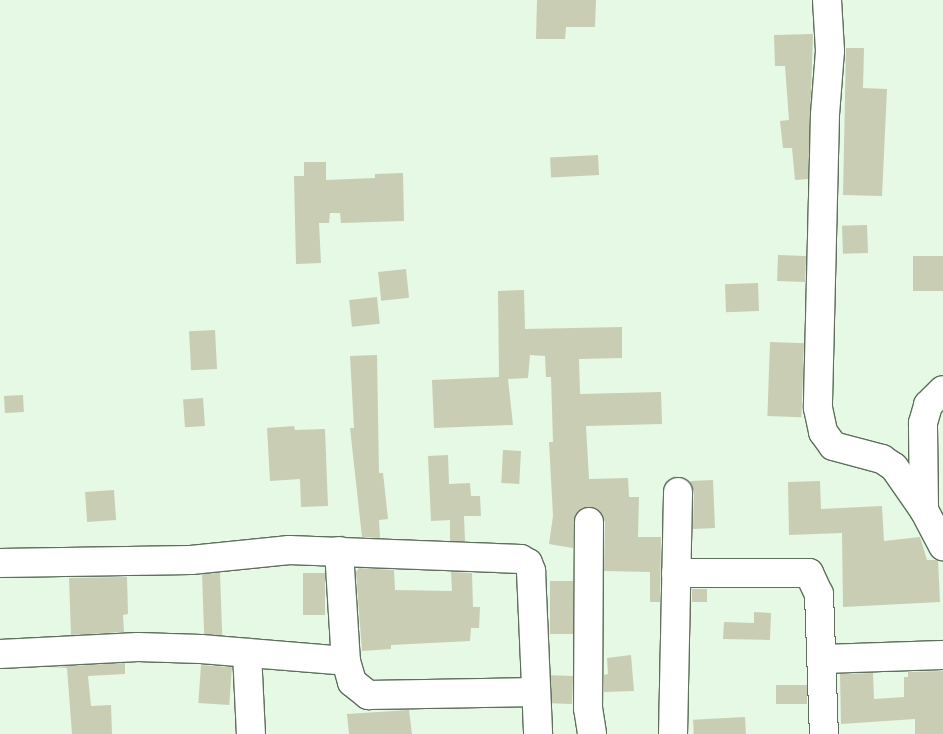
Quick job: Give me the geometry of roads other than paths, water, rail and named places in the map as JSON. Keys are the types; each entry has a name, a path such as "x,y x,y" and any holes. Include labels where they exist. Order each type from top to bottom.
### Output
{"street":[{"path":"827,0 830,51 825,115 818,408 823,432 833,446 882,459 894,467 924,510 943,546"},
{"path":"924,510 923,423 928,405 943,390"},
{"path":"673,734 678,492"},
{"path":"589,522 588,708 592,734"},
{"path":"0,563 125,562 288,550 521,559 528,563 533,584 538,734"},
{"path":"339,551 346,661 352,682 368,695 536,692"},
{"path":"676,573 809,573 819,594 824,734"},
{"path":"0,654 138,648 247,653 346,661"},
{"path":"247,653 251,734"},
{"path":"822,659 943,655"}]}
